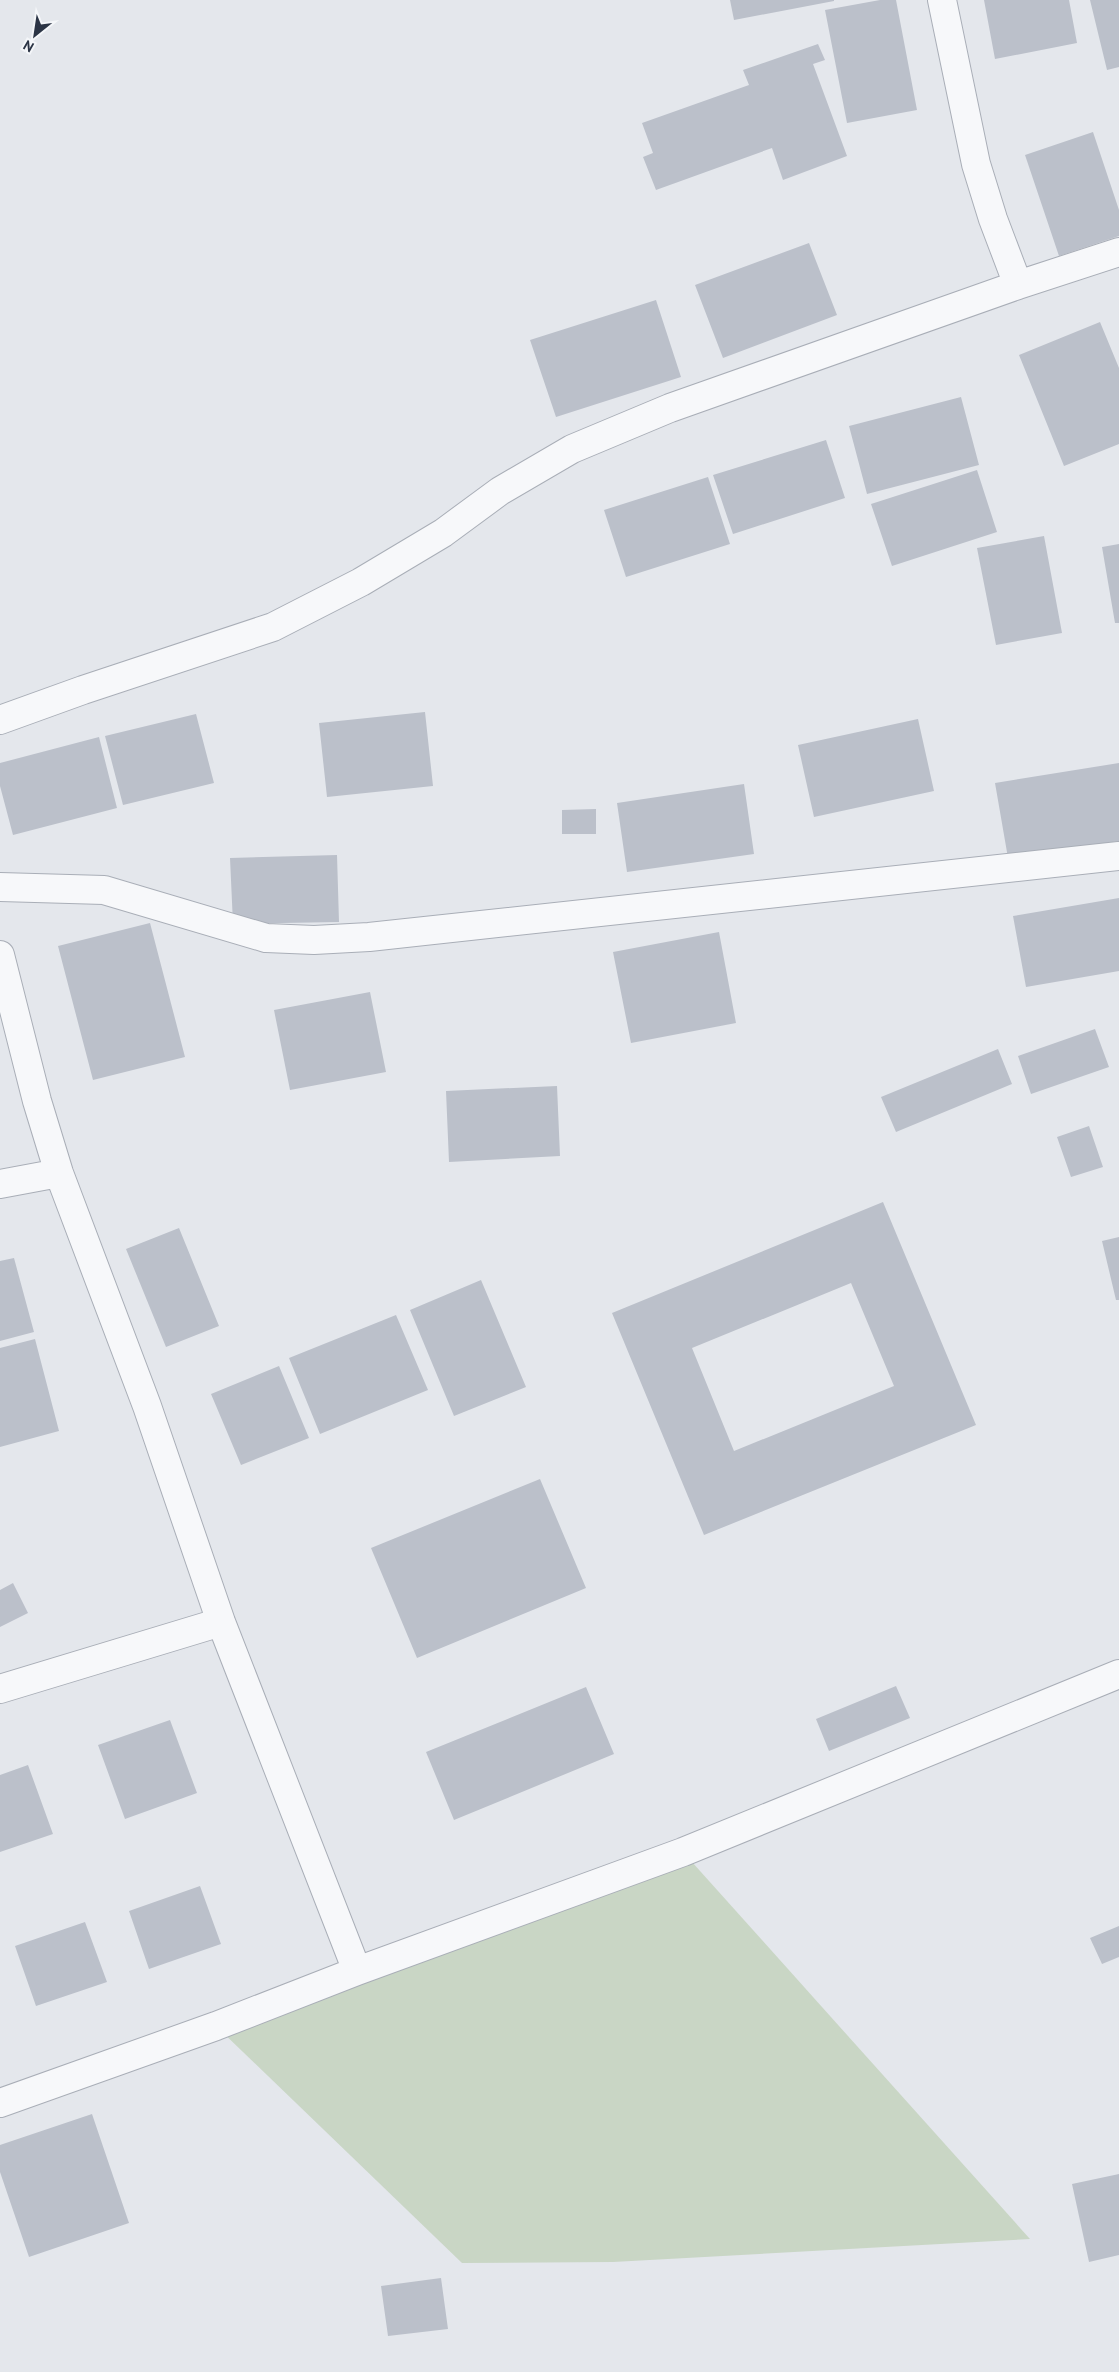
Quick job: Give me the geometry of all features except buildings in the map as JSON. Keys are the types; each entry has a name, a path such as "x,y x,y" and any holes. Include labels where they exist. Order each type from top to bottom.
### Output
{"street":[{"path":"942,0 976,164 993,219 1018,285"},
{"path":"0,720 83,690 273,627 361,582 443,533 500,491 572,449 670,408 1018,285 1119,252"},
{"path":"0,887 104,890 266,938 314,940 369,937 1119,856"},
{"path":"0,955 37,1101 58,1173 147,1406 220,1622 357,1971"},
{"path":"0,1184 58,1173"},
{"path":"0,1688 220,1622"},
{"path":"0,2103 216,2026 357,1971 683,1852 1119,1674"}],"green space":[{"path":"683,1852 1030,2239 613,2262 462,2263 216,2026"}]}
